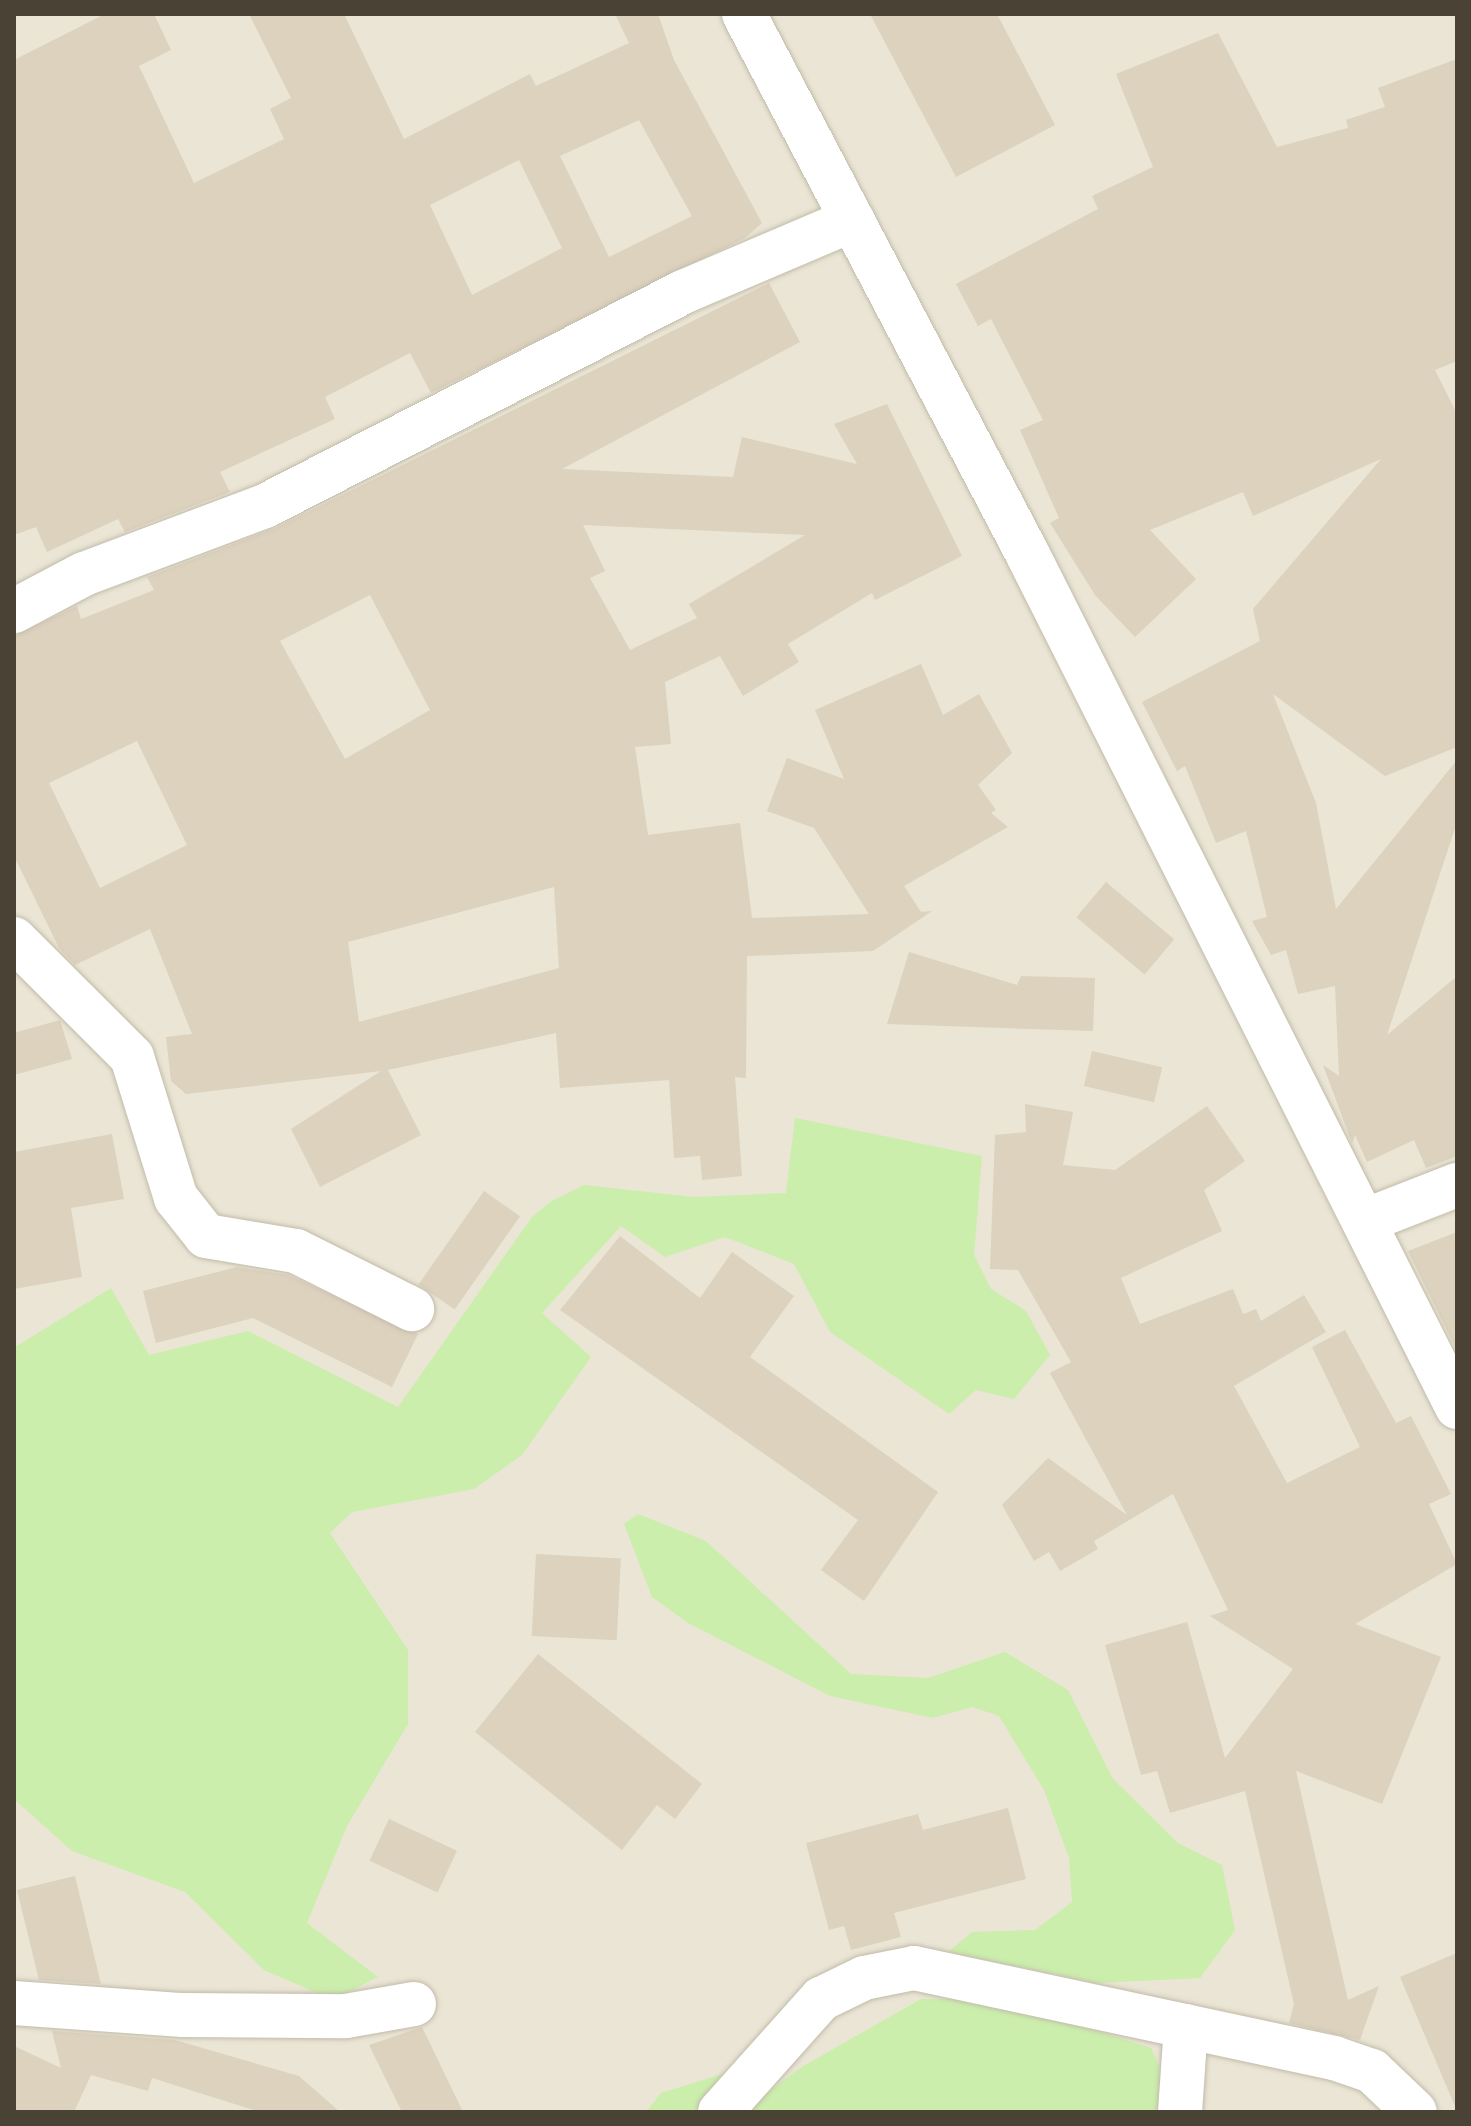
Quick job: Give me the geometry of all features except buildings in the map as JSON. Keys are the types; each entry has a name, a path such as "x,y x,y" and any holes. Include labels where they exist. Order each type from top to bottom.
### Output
{"street":[{"path":"744,14 1367,1220 1457,1407"},
{"path":"14,611 84,574 265,506 683,292 852,220"},
{"path":"14,939 132,1057 176,1198 206,1236 266,1242 412,1309"},
{"path":"1367,1220 1457,1185"},
{"path":"720,2112 821,1999 864,1978 901,1971 1186,2026 1372,2071 1415,2112"},
{"path":"14,2003 332,2016 414,2004"},
{"path":"1180,2112 1186,2026"}],"shaded area":[{"path":"14,14 1457,14 1457,2112 14,2112"}],"green space":[{"path":"795,1118 982,1156 974,1255 991,1289 1026,1311 1050,1355 1014,1399 976,1390 949,1414 830,1332 794,1264 725,1237 665,1257 621,1226 542,1313 591,1357 522,1455 474,1489 352,1512 330,1533 408,1650 408,1724 347,1826 307,1923 378,1977 333,2000 264,1970 185,1892 72,1851 14,1799 15,1347 111,1288 149,1355 248,1331 398,1407 532,1217 550,1202 584,1185 694,1197 786,1193"},
{"path":"638,1514 706,1541 851,1674 928,1678 1005,1652 1068,1690 1113,1779 1178,1843 1222,1865 1235,1930 1200,1978 1096,1983 948,1952 972,1932 1035,1930 1072,1902 1069,1858 1044,1790 999,1716 972,1707 933,1718 830,1696 688,1623 652,1597 624,1524"},
{"path":"921,1999 998,1999 1151,2048 1162,2072 1158,2112 742,2112 800,2068"},
{"path":"726,2073 695,2112 646,2112 661,2093"}]}
